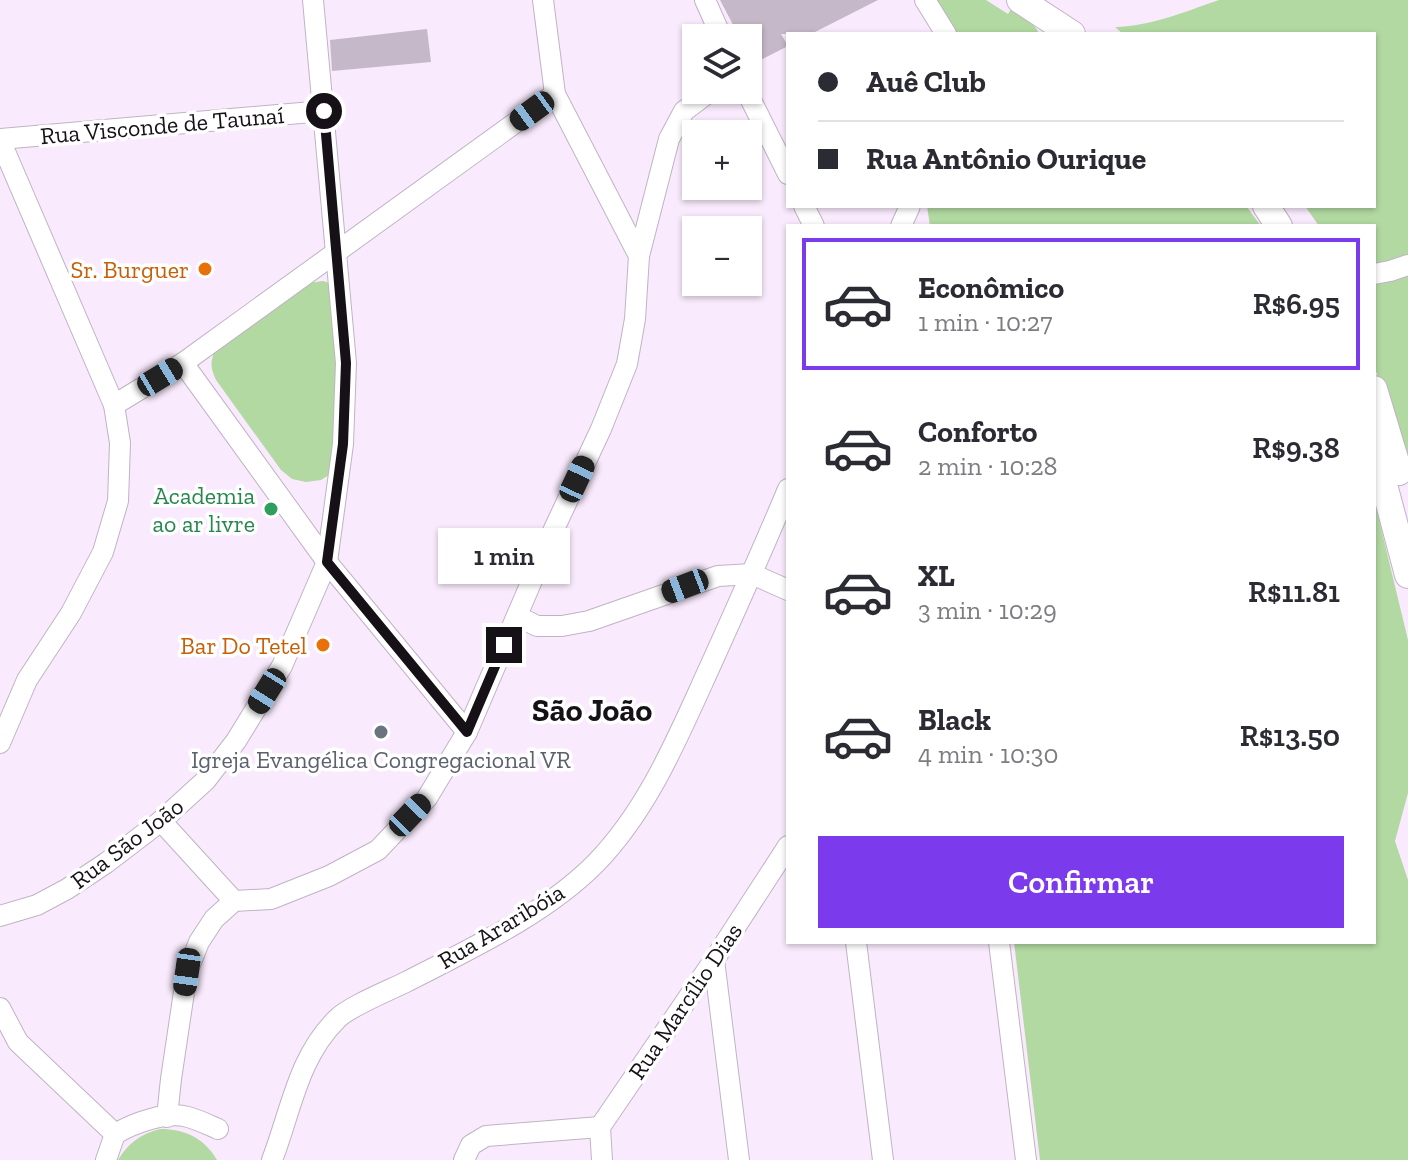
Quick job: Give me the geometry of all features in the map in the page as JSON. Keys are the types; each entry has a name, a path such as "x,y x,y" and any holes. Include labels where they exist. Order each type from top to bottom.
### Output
{"main road":[{"path":"1021,0 1069,32"},
{"path":"1041,0 1090,32"},
{"path":"1376,395 1408,511"},
{"path":"1376,455 1408,575"}],"street":[{"name":"Rua São João","path":"0,916 37,905 67,889 161,821 206,780 236,741 282,666 327,562 343,444 346,363 313,0"},
{"path":"543,0 555,94 639,256"},
{"path":"705,0 716,24"},
{"path":"925,0 945,32"},
{"path":"1021,0 1042,32"},
{"path":"114,405 183,363 555,94"},
{"path":"167,1117 187,972 199,942 214,919 234,901 271,899 329,876 378,850 427,798 467,732 627,364 635,319 639,256 669,139 684,111 693,104"},
{"path":"753,104 786,170"},
{"name":"Rua Visconde de Taunaí","path":"0,139 324,111"},
{"path":"0,139 114,405 120,443 118,501 103,552 71,613 27,680 0,743"},
{"path":"1376,274 1408,265"},
{"path":"183,363 327,562 467,732"},
{"name":"Rua Araribóia","path":"272,1160 297,1081 313,1049 339,1017 489,940 549,902 595,864 637,812 670,754 786,494"},
{"path":"517,616 537,626 589,621 718,576 752,574 786,589"},
{"path":"161,821 234,901"},
{"name":"Rua Marcílio Dias","path":"600,1127 786,849"},
{"path":"856,944 883,1160"},
{"path":"999,944 1026,1160"},
{"path":"714,960 739,1160"},
{"path":"0,1008 18,1042 115,1134"},
{"path":"106,1160 115,1134 136,1122 185,1116 218,1129"},
{"path":"464,1160 471,1145 486,1136 600,1127 602,1160"}],"green space":[{"path":"932,0 986,0 1008,14 1011,9 1038,32 953,32"},
{"path":"1219,0 1408,0 1408,254 1376,264 1376,224 1318,224 1306,208 1376,208 1376,32 1121,32 1115,27 1180,14"},
{"path":"927,208 1248,208 1260,224 930,224"},
{"path":"1408,272 1408,477 1376,371 1376,280"},
{"path":"323,281 333,284 339,328 334,459 329,475 321,480 306,482 292,479 281,470 216,380 212,360 216,348 309,283"},
{"path":"1376,507 1408,640 1408,793 1395,841 1408,880 1408,1160 1040,1160 1014,944 1376,944"},
{"path":"160,1129 193,1136 217,1160 118,1160 136,1140"}],"building":[{"path":"720,0 878,0 815,32 781,34 786,47 762,59 762,24 733,24"},
{"path":"427,29 431,62 332,71 330,40"}],"place":[{"name":"Sr. Burguer","path":"205,269"},
{"name":"Academia ao ar livre","path":"271,509"},
{"name":"Bar Do Tetel","path":"323,645"},
{"name":"Igreja Evangélica Congregacional VR","path":"381,732"}],"district":[{"name":"São João","path":"592,710"}],"route":[{"path":"324,111 346,363 343,444 327,562 467,732 504,645"}]}
